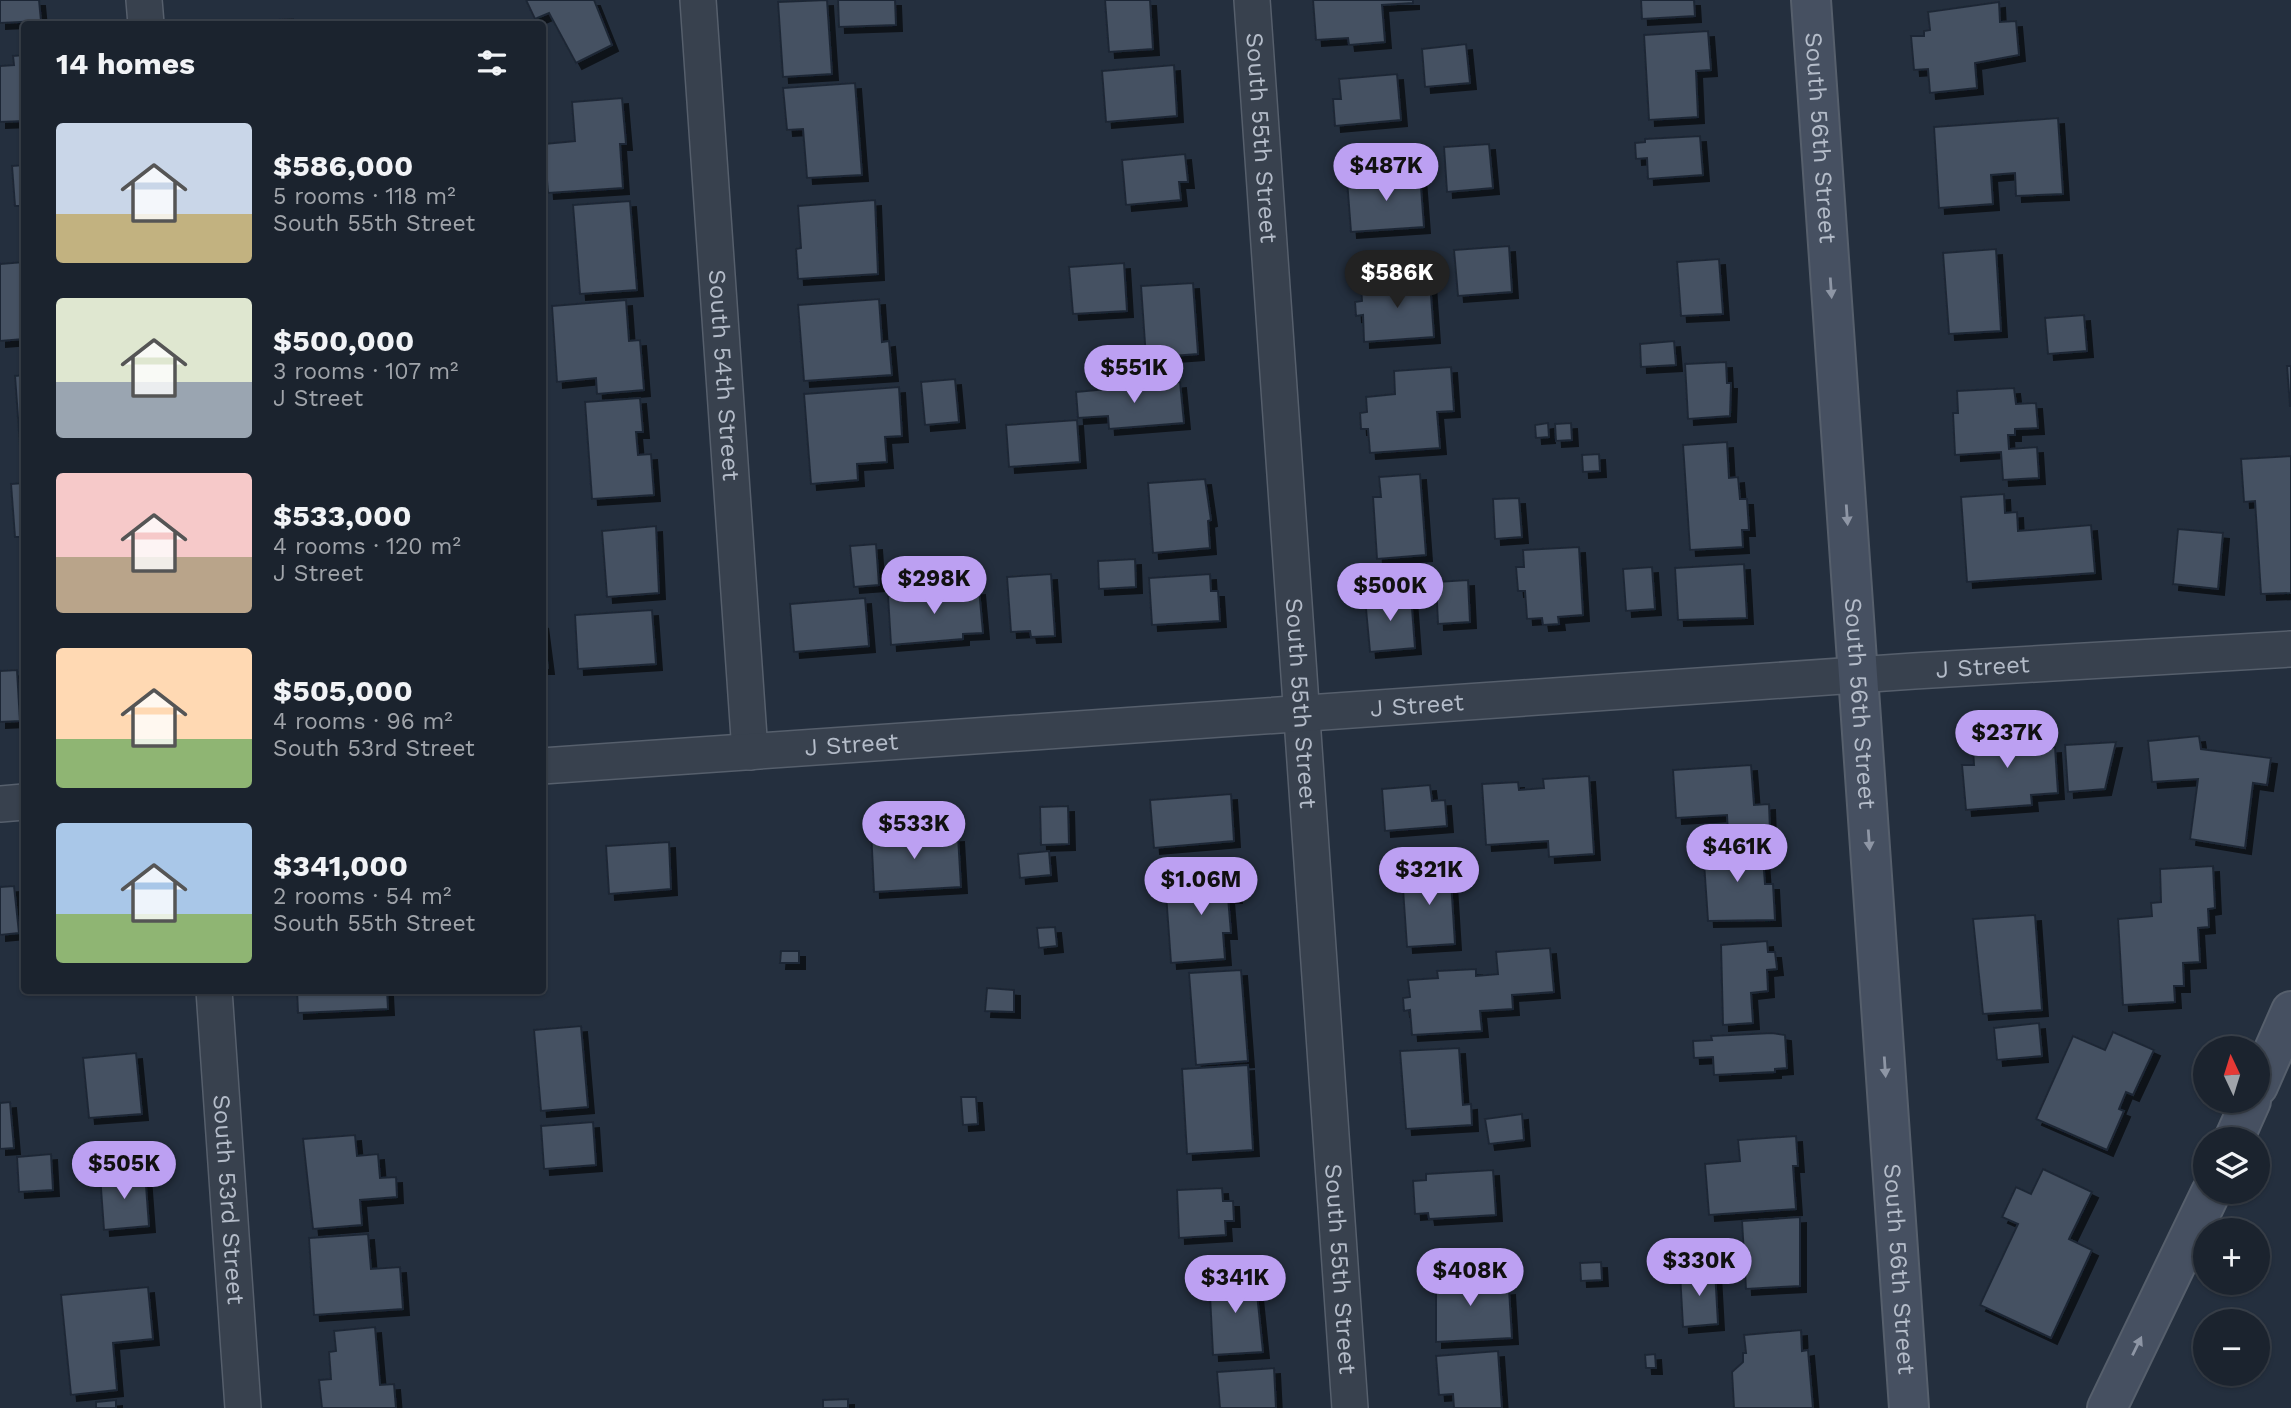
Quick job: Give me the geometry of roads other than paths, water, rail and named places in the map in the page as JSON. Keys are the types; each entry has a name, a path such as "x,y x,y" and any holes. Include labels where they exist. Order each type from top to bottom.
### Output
{"main road":[{"name":"South 56th Street","path":"1811,0 1909,1408"},
{"path":"2270,1059 2291,1011"},
{"path":"2107,1408 2204,1204"}],"street":[{"path":"144,0 146,21"},
{"name":"South 54th Street","path":"698,0 750,752"},
{"name":"South 55th Street","path":"1252,0 1350,1408"},
{"name":"J Street","path":"546,766 1858,675 2291,649"},
{"path":"0,804 21,802"},
{"name":"South 53rd Street","path":"214,994 243,1408"}]}
